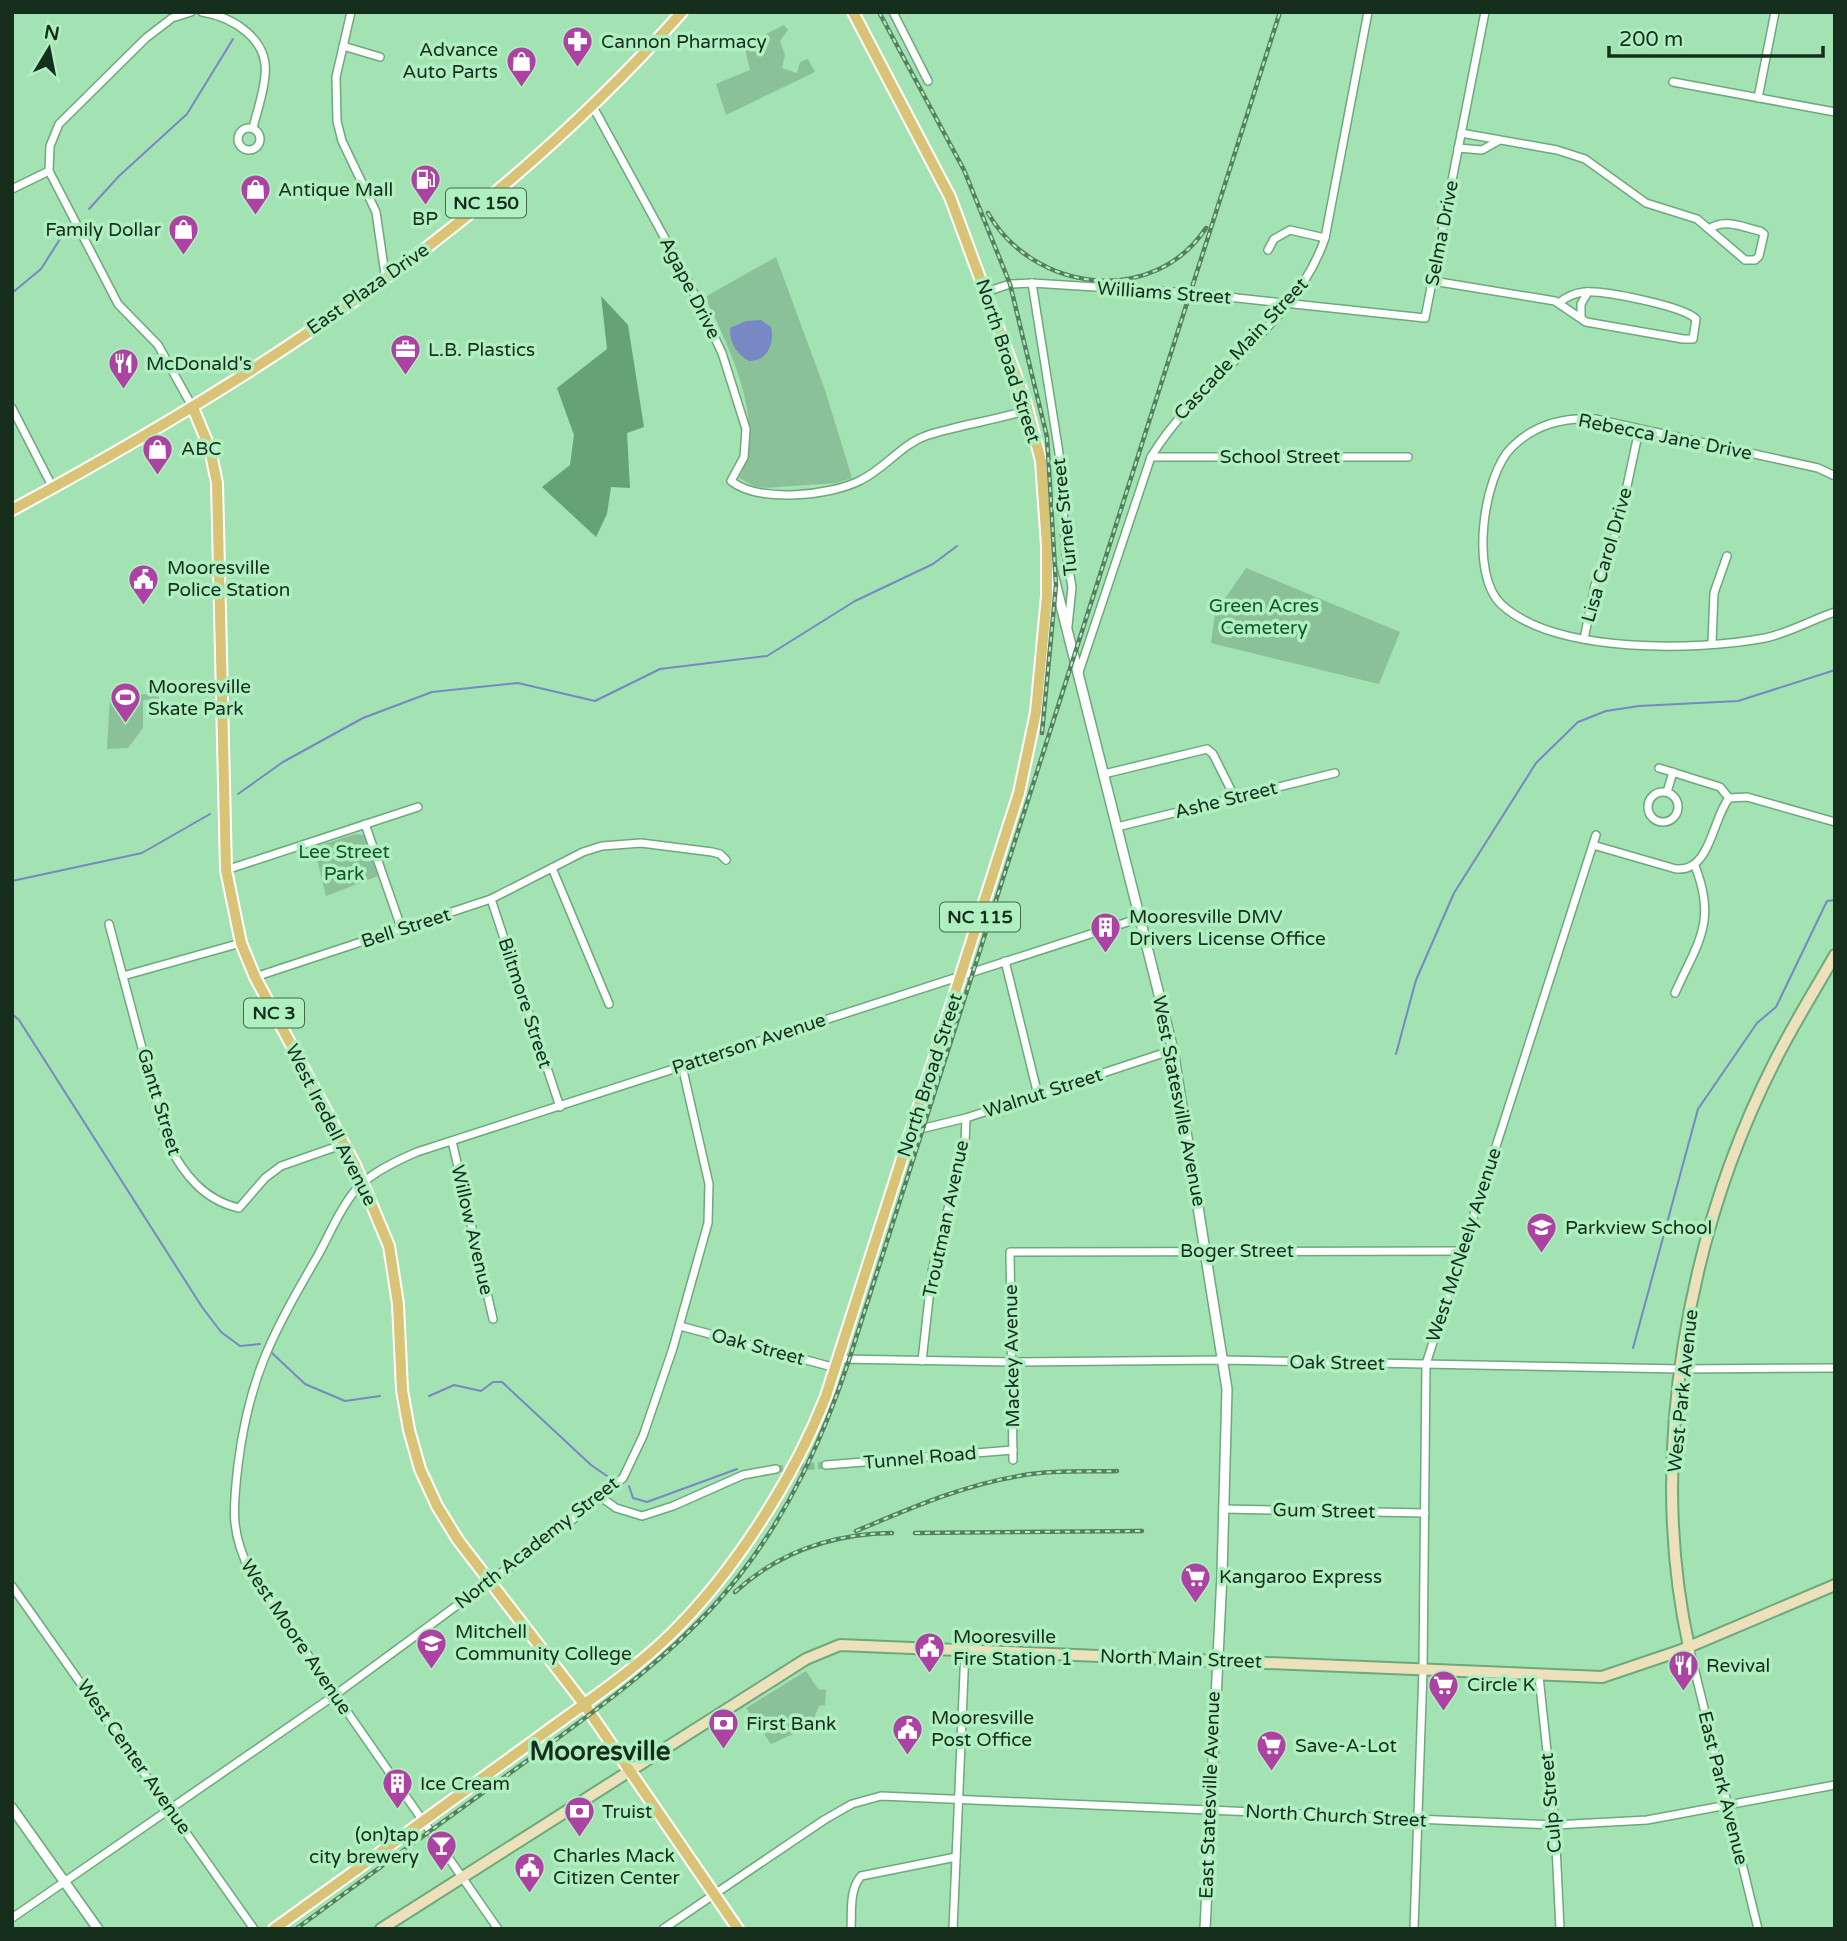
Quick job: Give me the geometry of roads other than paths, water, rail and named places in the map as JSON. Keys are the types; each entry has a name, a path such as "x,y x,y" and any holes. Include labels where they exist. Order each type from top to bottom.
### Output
{"main road":[{"name":"East Plaza Drive","path":"12,510 193,408 386,281 499,192 592,105 682,12"},
{"name":"North Broad Street","path":"274,1929 584,1704 670,1635 704,1598 767,1510 799,1460 838,1364 1025,766 1036,712 1047,554 1041,461 1028,410 950,197 853,12"},
{"name":"West Iredell Avenue","path":"193,408 210,449 218,482 226,870 241,943 255,977 344,1144 389,1246 395,1275 402,1390 408,1430 420,1469 437,1506 458,1540 584,1704 631,1771"},
{"name":"West Park Avenue","path":"1689,1647 1676,1587 1673,1549 1674,1476 1681,1369 1699,1270 1730,1166 1775,1060 1835,955"},
{"name":"North Main Street","path":"381,1929 822,1650 858,1644 1602,1678 1689,1647 1835,1585"},
{"name":"NC 3","path":"631,1771 738,1929"}],"street":[{"path":"12,189 49,171 50,146 59,124 146,38 172,18 191,12"},
{"path":"202,12 217,14 235,23 252,36 263,52 266,74 253,128"},
{"path":"351,12 337,76 337,121 342,141 376,212 386,281"},
{"path":"892,12 928,81"},
{"name":"Cascade Main Street","path":"1078,676 1151,457 1168,429 1189,404 1289,302 1312,271 1325,238 1368,12"},
{"name":"Selma Drive","path":"1426,318 1485,12"},
{"path":"1758,98 1775,12"},
{"path":"343,46 380,57"},
{"path":"1673,82 1835,112"},
{"name":"Agape Drive","path":"592,105 686,277 722,353 746,429 744,457 731,481 761,495 831,491 864,479 908,444 927,436 1028,410"},
{"path":"1461,133 1578,156 1600,167 1634,196 1697,219 1745,260 1759,257 1764,234 1760,231 1727,223 1718,223 1709,229"},
{"path":"1458,148 1482,150 1499,140"},
{"name":"West Iredell Avenue","path":"49,171 118,304 158,345 193,408"},
{"path":"1268,250 1275,239 1290,230 1325,238"},
{"path":"1433,281 1559,303 1586,322 1684,339 1693,339 1696,335 1697,322 1689,313 1589,292 1572,295 1559,303"},
{"name":"Williams Street","path":"986,292 1010,285 1032,283 1289,302 1426,318"},
{"name":"Turner Street","path":"1032,283 1059,453 1066,553 1072,587 1068,627"},
{"path":"1581,318 1581,304 1589,292"},
{"path":"12,408 53,488"},
{"name":"Rebecca Jane Drive","path":"1835,476 1818,468 1595,419 1571,418 1546,425 1525,435 1510,448 1493,477 1482,547 1484,571 1500,604 1541,630 1584,639 1633,647 1764,638 1835,612"},
{"name":"Lisa Carol Drive","path":"1584,639 1595,585 1618,528 1639,430"},
{"name":"School Street","path":"1151,457 1408,457"},
{"name":"West Statesville Avenue","path":"1047,554 1068,627 1173,1050 1223,1360 1227,1410 1216,1661"},
{"path":"1712,642 1714,593 1727,556"},
{"path":"1104,774 1207,750 1213,754 1235,798"},
{"path":"1659,768 1720,787 1729,798"},
{"path":"1667,792 1673,772"},
{"name":"Ashe Street","path":"1117,827 1335,773"},
{"path":"1658,792 1667,792 1677,800 1676,814 1670,820 1656,821 1649,815 1648,801 1658,792"},
{"path":"1729,798 1747,797 1835,822"},
{"path":"1593,845 1676,869 1695,866 1702,857 1719,812 1729,798"},
{"path":"226,870 418,807"},
{"path":"365,824 402,930"},
{"name":"West McNeely Avenue","path":"1414,1929 1423,1670 1426,1364 1596,835"},
{"name":"Bell Street","path":"255,977 491,899 583,852 622,844 712,852 720,854 726,860"},
{"path":"1675,993 1706,916 1706,898 1695,866"},
{"path":"552,868 609,1004"},
{"name":"Biltmore Street","path":"491,899 560,1107"},
{"name":"Patterson Avenue","path":"363,1183 400,1159 452,1140 1140,918"},
{"name":"Gantt Street","path":"110,924 167,1142 182,1171 203,1192 239,1208 265,1178 281,1166 344,1144"},
{"path":"123,976 241,943"},
{"path":"1005,961 1038,1095"},
{"name":"Walnut Street","path":"912,1131 966,1118 1173,1050"},
{"name":"North Academy Street","path":"12,1918 335,1695 602,1498 623,1478 633,1462 680,1326 703,1245 709,1184 682,1066"},
{"name":"Troutman Avenue","path":"922,1362 932,1271 962,1156 966,1118"},
{"name":"Willow Avenue","path":"452,1140 493,1319"},
{"name":"West Moore Avenue","path":"363,1183 354,1192 260,1361 245,1417 233,1509 239,1549 251,1573 498,1929"},
{"name":"Boger Street","path":"1010,1252 1463,1251"},
{"name":"Mackey Avenue","path":"1010,1252 1013,1460"},
{"name":"Oak Street","path":"680,1326 838,1364 1223,1360 1681,1369 1835,1368"},
{"name":"Tunnel Road","path":"826,1465 1013,1450"},
{"path":"602,1498 616,1508 642,1516 673,1506 743,1475 776,1469"},
{"name":"Gum Street","path":"1223,1509 1425,1513"},
{"name":"West Center Avenue","path":"12,1587 254,1929"},
{"name":"East Park Avenue","path":"1689,1647 1758,1929"},
{"path":"953,1929 965,1650"},
{"name":"East Statesville Avenue","path":"1205,1929 1216,1661"},
{"name":"Culp Street","path":"1539,1676 1555,1825 1560,1929"},
{"name":"North Church Street","path":"663,1929 852,1804 881,1796 1555,1825 1647,1820 1835,1785"},
{"path":"12,1808 98,1929"},
{"path":"851,1929 852,1895 855,1883 861,1876 956,1857"}],"water":[{"path":"761,320 771,327 771,345 761,358 749,361 735,347 730,328 746,321"}],"waterway":[{"path":"89,209 119,176 187,114 233,39"},
{"path":"12,293 41,269 67,228"},
{"path":"238,794 283,762 363,718 432,692 518,683 595,701 660,669 767,656 855,601 933,564 957,546"},
{"path":"1396,1054 1416,980 1454,893 1536,763 1578,722 1606,711 1639,706 1738,701 1835,670"},
{"path":"12,881 142,853 210,814"},
{"path":"1633,1348 1698,1109 1757,1023 1776,1007 1827,901 1835,900"},
{"path":"12,1014 19,1020 202,1307 221,1332 240,1346 260,1344"},
{"path":"272,1353 305,1384 345,1401 380,1396"},
{"path":"429,1396 454,1385 481,1391 493,1382 502,1382 591,1465 610,1478"},
{"path":"629,1486 633,1498 647,1502 737,1469"}],"tunnel":[{"path":"776,1469 826,1465"}],"railway":[{"path":"879,12 964,170 1010,284 1047,437 1056,585 1042,733"},
{"path":"296,1929 584,1718 667,1652 739,1576 774,1526 803,1473 828,1418 849,1360 1280,12"},
{"path":"988,213 1008,240 1034,260 1063,274 1094,280 1126,279 1156,271 1183,254 1206,228"},
{"path":"856,1531 936,1499 998,1480 1043,1473 1117,1471"},
{"path":"915,1533 1142,1531"},
{"path":"735,1592 770,1566 808,1548 848,1537 892,1533"}],"place":[{"name":"Cannon Pharmacy","path":"578,69"},
{"name":"Advance Auto Parts","path":"521,88"},
{"name":"BP","path":"425,207"},
{"name":"Antique Mall","path":"255,217"},
{"name":"Family Dollar","path":"184,257"},
{"name":"L.B. Plastics","path":"405,377"},
{"name":"McDonald's","path":"123,391"},
{"name":"ABC","path":"158,476"},
{"name":"Mooresville Police Station","path":"144,606"},
{"name":"Mooresville Skate Park","path":"125,725"},
{"name":"Mooresville DMV Drivers License Office","path":"1106,955"},
{"name":"Parkview School","path":"1542,1255"},
{"name":"Kangaroo Express","path":"1196,1604"},
{"name":"Mitchell Community College","path":"432,1670"},
{"name":"Mooresville Fire Station 1","path":"930,1675"},
{"name":"Revival","path":"1683,1693"},
{"name":"Circle K","path":"1444,1712"},
{"name":"First Bank","path":"723,1751"},
{"name":"Mooresville Post Office","path":"908,1756"},
{"name":"Save-A-Lot","path":"1272,1773"},
{"name":"Ice Cream","path":"397,1811"},
{"name":"Truist","path":"579,1839"},
{"name":"(on)tap city brewery","path":"442,1873"},
{"name":"Charles Mack Citizen Center","path":"530,1894"}],"district":[{"name":"Mooresville","path":"600,1751"}],"park label":[{"name":"Green Acres Cemetery","path":"1264,617"},
{"name":"Lee Street Park","path":"344,863"}]}
